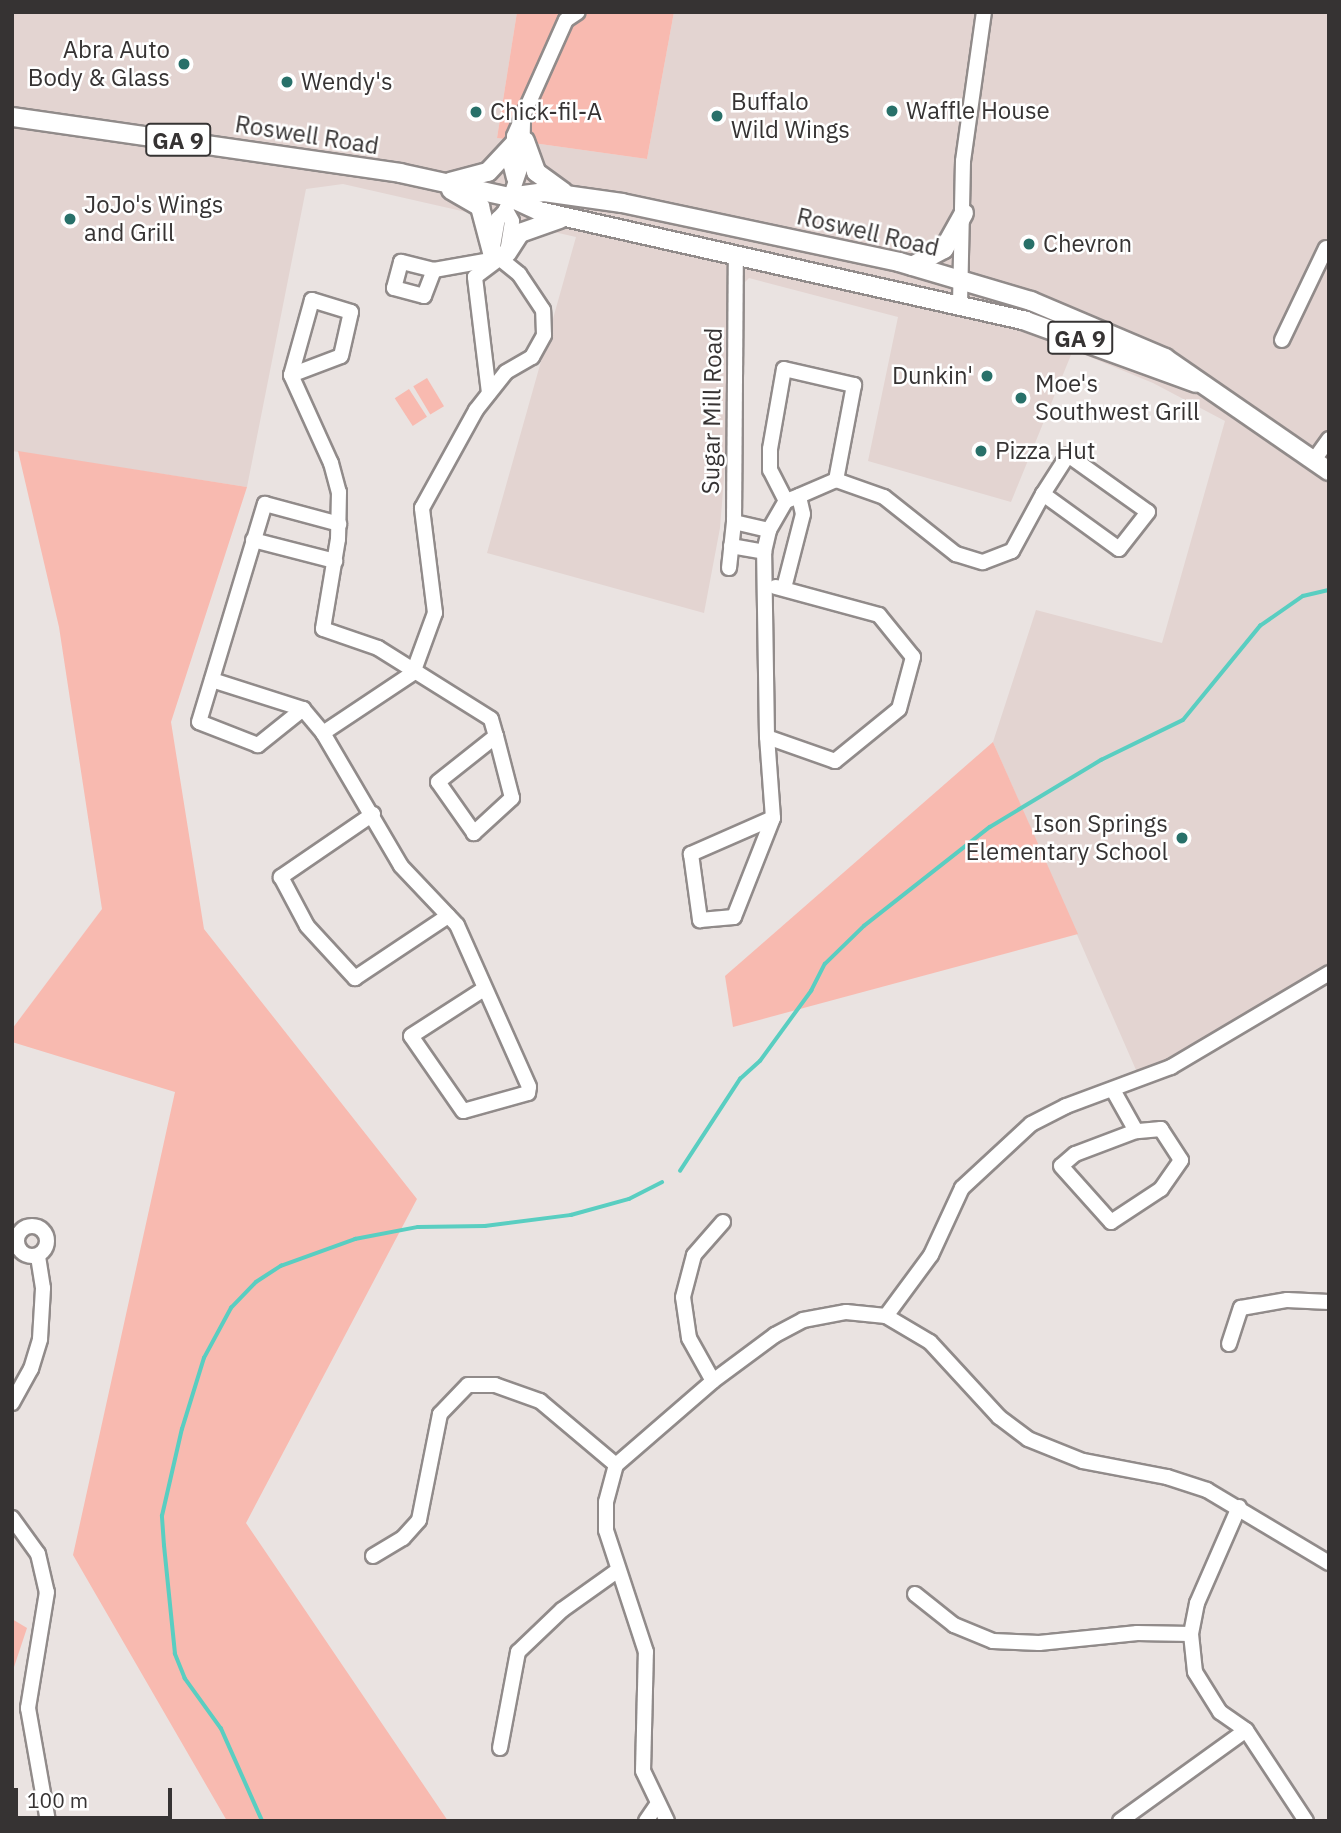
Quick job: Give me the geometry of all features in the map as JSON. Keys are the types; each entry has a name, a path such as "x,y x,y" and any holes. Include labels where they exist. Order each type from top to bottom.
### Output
{"main road":[{"name":"Roswell Road","path":"12,117 439,183 508,204 960,304 1072,335 1196,383"},
{"path":"439,183 488,172 519,143 536,172 570,195"},
{"path":"439,183 480,207 499,255 520,233 542,222 570,218"},
{"name":"Roswell Road","path":"508,204 544,192 570,195 669,212 964,280 1096,327 1164,358 1196,383 1325,467"},
{"path":"912,266 944,249 964,213"}],"street":[{"path":"960,304 964,280 967,122 984,12"},
{"path":"323,733 414,673 435,613 422,508 489,393 506,372 532,357 544,335 543,310 519,274 499,255 498,219 508,204 514,177 523,163 519,143 523,121 570,15"},
{"path":"1282,340 1328,244"},
{"name":"Sugar Mill Road","path":"729,568 734,522 736,254"},
{"path":"433,270 499,255"},
{"path":"489,393 475,277 499,255"},
{"path":"291,375 341,356 351,312 312,300 291,375 331,463 339,492 335,561 323,629 378,648 491,719 496,736 512,798 474,833 438,782 496,736"},
{"path":"784,589 803,514 770,470 770,449 784,369 854,384 836,480"},
{"path":"1325,467 1329,439"},
{"path":"774,818 691,854 700,920 734,917 774,818 767,737 764,552 769,530 792,499 836,480 884,497 956,555 983,562 1012,551 1043,494 1068,455 1148,512 1119,549 1043,494"},
{"path":"303,709 258,746 199,723 266,504 338,524"},
{"path":"734,522 769,530"},
{"path":"253,540 335,561"},
{"path":"731,546 764,552"},
{"path":"764,584 879,615 913,657 899,709 835,761 767,737"},
{"path":"212,680 303,709 323,733 373,814 401,866 457,925 530,1087 528,1093 463,1111 411,1036 484,989"},
{"path":"373,814 283,874 280,880 307,926 355,978 447,916"},
{"path":"886,1316 931,1255 962,1188 1031,1124 1066,1105 1171,1067 1329,973"},
{"path":"1113,1090 1136,1131"},
{"path":"1161,1129 1181,1160 1161,1189 1111,1222 1061,1166 1074,1154 1136,1131 1161,1129"},
{"path":"713,1381 689,1338 683,1297 694,1255 723,1222"},
{"path":"12,1403 31,1369 40,1339 43,1288 38,1255"},
{"path":"1229,1344 1241,1308 1287,1300 1329,1302"},
{"path":"667,1821 656,1806 643,1771 646,1652 637,1615 618,1570 606,1511 616,1465 713,1381 775,1335 803,1320 846,1312 886,1316 930,1342 999,1417 1028,1439 1083,1461 1186,1482 1239,1507 1329,1563"},
{"path":"373,1556 403,1538 419,1520 440,1414 468,1385 495,1385 540,1401 616,1465"},
{"path":"1239,1507 1197,1603 1191,1633 1195,1672 1205,1692 1220,1712 1246,1730 1306,1821"},
{"path":"12,1518 38,1554 47,1592 28,1708 48,1821"},
{"path":"499,1748 518,1652 562,1610 618,1570"},
{"path":"915,1594 954,1625 993,1641 1040,1643 1137,1633 1191,1633"},
{"path":"1120,1821 1246,1730"},
{"path":"646,1821 656,1806"}],"shaded area":[{"path":"12,12 517,12 497,138 647,159 674,12 1329,12 1329,974 1143,1086 993,742 1036,610 1162,643 1225,421 1153,383 1073,350 1011,502 868,461 898,317 749,278 744,283 734,353 720,528 704,613 487,553 576,237 343,184 306,189 247,487 12,451"},
{"path":"517,12 674,12 647,159 497,138"},
{"path":"427,378 444,406 430,415 413,386"},
{"path":"409,389 427,417 413,426 395,398"},
{"path":"18,451 247,487 171,722 204,929 417,1199 246,1523 448,1821 227,1821 73,1555 175,1092 12,1042 12,1029 102,909 59,627"},
{"path":"993,742 1078,934 733,1027 725,976"},
{"path":"12,1619 27,1628 12,1673"}],"waterway":[{"path":"680,1171 740,1079 760,1061 811,991 825,964 864,926 990,827 1101,760 1183,720 1260,626 1303,596 1329,590"},
{"path":"262,1821 221,1729 185,1679 175,1654 162,1516 182,1429 204,1358 231,1308 256,1282 281,1266 355,1239 418,1227 485,1226 571,1215 629,1199 662,1182"}],"place":[{"name":"Abra Auto Body & Glass","path":"184,64"},
{"name":"Wendy's","path":"287,82"},
{"name":"Waffle House","path":"892,111"},
{"name":"Chick-fil-A","path":"476,112"},
{"name":"Buffalo Wild Wings","path":"717,116"},
{"name":"JoJo's Wings and Grill","path":"70,219"},
{"name":"Chevron","path":"1029,244"},
{"name":"Dunkin'","path":"987,376"},
{"name":"Moe's Southwest Grill","path":"1021,398"},
{"name":"Pizza Hut","path":"981,451"},
{"name":"Ison Springs Elementary School","path":"1182,838"}]}
